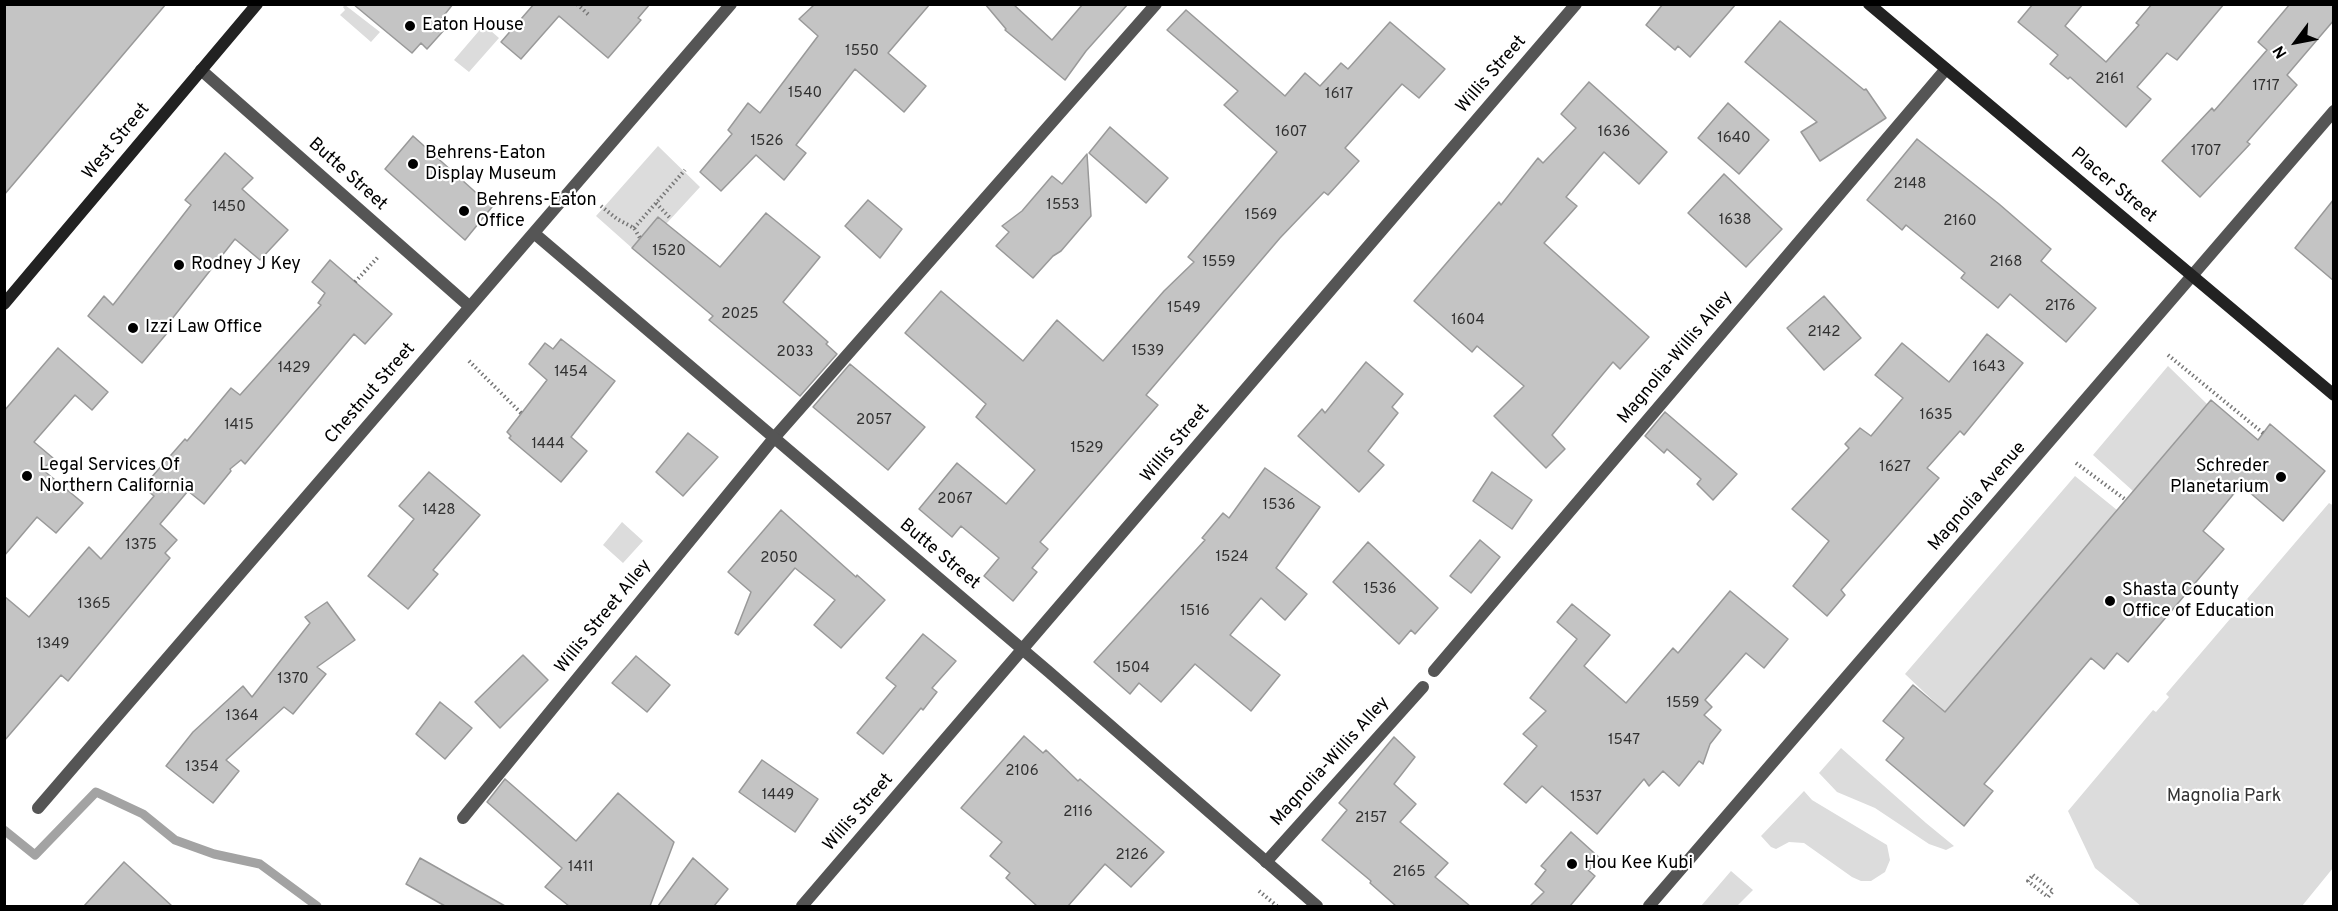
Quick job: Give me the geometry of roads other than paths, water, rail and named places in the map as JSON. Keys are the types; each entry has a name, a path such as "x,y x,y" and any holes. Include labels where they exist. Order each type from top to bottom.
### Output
{"main road":[{"name":"West Street","path":"4,303 257,4"},
{"name":"Placer Street","path":"1869,4 2334,395"}],"street":[{"name":"Chestnut Street","path":"38,808 535,234 730,4"},
{"name":"Willis Street Alley","path":"463,818 774,438 1156,4"},
{"name":"Willis Street","path":"802,906 1576,4"},
{"name":"Magnolia-Willis Alley","path":"1434,671 1946,69"},
{"name":"Butte Street","path":"201,70 470,307"},
{"name":"Magnolia Avenue","path":"1648,906 2334,111"},
{"name":"Butte Street","path":"535,234 1024,650 1317,906"},
{"name":"Magnolia-Willis Alley","path":"1266,862 1423,687"}],"waterway":[{"path":"4,830 35,855 96,792 143,814 175,840 214,854 260,864 317,906"}],"place":[{"name":"Eaton House","path":"410,26"},
{"name":"Behrens-Eaton Display Museum","path":"413,164"},
{"name":"Behrens-Eaton Office","path":"464,211"},
{"name":"Rodney J Key","path":"179,265"},
{"name":"Izzi Law Office","path":"133,328"},
{"name":"Legal Services Of Northern California","path":"27,476"},
{"name":"Schreder Planetarium","path":"2281,477"},
{"name":"Shasta County Office of Education","path":"2110,601"},
{"name":"Hou Kee Kubi","path":"1572,864"}],"park label":[{"name":"Magnolia Park","path":"2224,797"}]}
